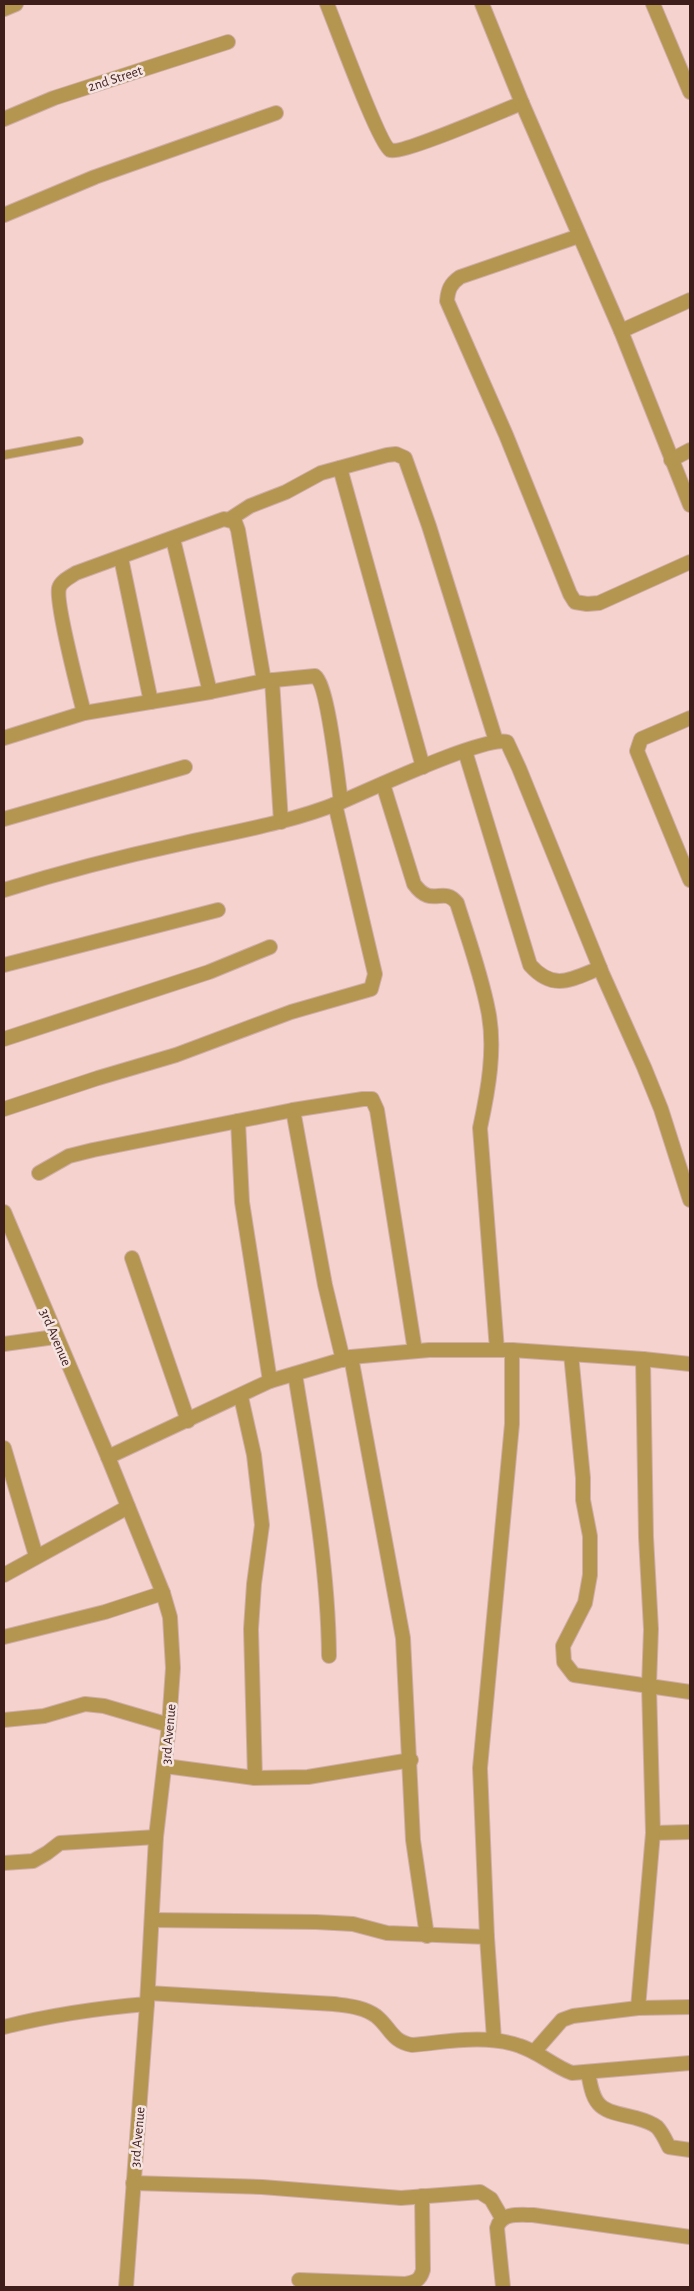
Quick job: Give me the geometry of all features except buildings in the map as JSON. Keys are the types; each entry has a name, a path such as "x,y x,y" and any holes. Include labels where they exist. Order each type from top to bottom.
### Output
{"street":[{"path":"4,9 16,4"},
{"path":"327,4 371,113 386,145 391,150 399,150 420,144 522,103"},
{"path":"482,4 522,103 621,331 690,505"},
{"path":"653,4 690,92"},
{"name":"2nd Street","path":"4,119 54,98 228,42"},
{"path":"4,215 95,177 276,113"},
{"path":"579,236 460,277 452,282 447,301 506,435 570,594 575,602 599,603 690,562"},
{"path":"621,331 690,300"},
{"path":"671,460 690,450"},
{"path":"230,519 250,506 286,492 321,473 396,454 405,458 496,741"},
{"path":"340,468 423,767"},
{"path":"84,713 58,590 61,584 76,573 224,519 230,519 235,522 243,553 268,680 281,822"},
{"path":"173,539 210,692"},
{"path":"121,558 151,702"},
{"path":"4,738 84,713 210,692 268,680 315,676 319,679 326,699 338,803 375,974 371,989 291,1012 176,1055 4,1109"},
{"path":"690,718 641,739 637,751 690,880"},
{"path":"4,890 56,874 281,822 338,803 464,751 496,741 504,741 508,744 600,968 648,1075 690,1200"},
{"path":"464,751 530,965 538,974 557,983 571,980 600,968"},
{"path":"4,819 185,767"},
{"path":"383,784 414,884 420,893 430,897 453,897 457,902 489,1011 490,1052 486,1099 480,1128 497,1350"},
{"path":"4,965 218,910"},
{"path":"4,1039 209,972 270,947"},
{"path":"39,1173 69,1156 93,1150 293,1110 369,1098 374,1101 378,1116 415,1351"},
{"path":"293,1110 325,1285 347,1358 403,1638 411,1760 413,1840 427,1936"},
{"path":"238,1121 242,1202 270,1381"},
{"name":"3rd Avenue","path":"4,1212 55,1337 108,1457 163,1593 170,1617 173,1668 165,1766 156,1837 148,1998 126,2287"},
{"path":"132,1258 188,1421"},
{"path":"4,1344 55,1337"},
{"path":"494,2039 487,1937 480,1768 512,1424 512,1350"},
{"path":"108,1457 241,1397 270,1381 347,1358 415,1351 512,1350 690,1364"},
{"path":"570,1354 581,1459 583,1500 590,1536 590,1575 585,1603 562,1646 564,1662 574,1675 690,1692"},
{"path":"638,2008 653,1833 648,1686 651,1629 646,1537 643,1359"},
{"path":"295,1374 313,1484 329,1608 330,1656"},
{"path":"241,1397 254,1455 262,1525 254,1584 251,1629 255,1778"},
{"path":"4,1448 36,1556"},
{"path":"4,1575 128,1507"},
{"path":"4,1637 105,1612 163,1593"},
{"path":"4,1720 44,1716 85,1704 104,1706 169,1725"},
{"path":"165,1766 255,1778 308,1777 411,1760"},
{"path":"653,1833 690,1832"},
{"path":"4,1863 33,1861 60,1843 156,1837"},
{"path":"152,1920 353,1924 387,1933 487,1937"},
{"path":"4,2026 37,2018 102,2008 148,1998 334,2004 358,2008 376,2017 402,2043 412,2045 494,2039 521,2046 572,2073 690,2063"},
{"path":"534,2052 562,2020 573,2016 638,2008 690,2007"},
{"path":"588,2072 592,2094 598,2105 608,2111 646,2121 659,2129 670,2148 681,2151 690,2150"},
{"path":"133,2184 262,2186 401,2198 480,2192 491,2199 502,2218"},
{"path":"299,2280 405,2284 415,2282 421,2278 424,2270 422,2196"},
{"path":"502,2218 533,2215 690,2237"},
{"path":"502,2218 497,2228 503,2287"}],"lane":[{"path":"4,455 79,441"}]}
